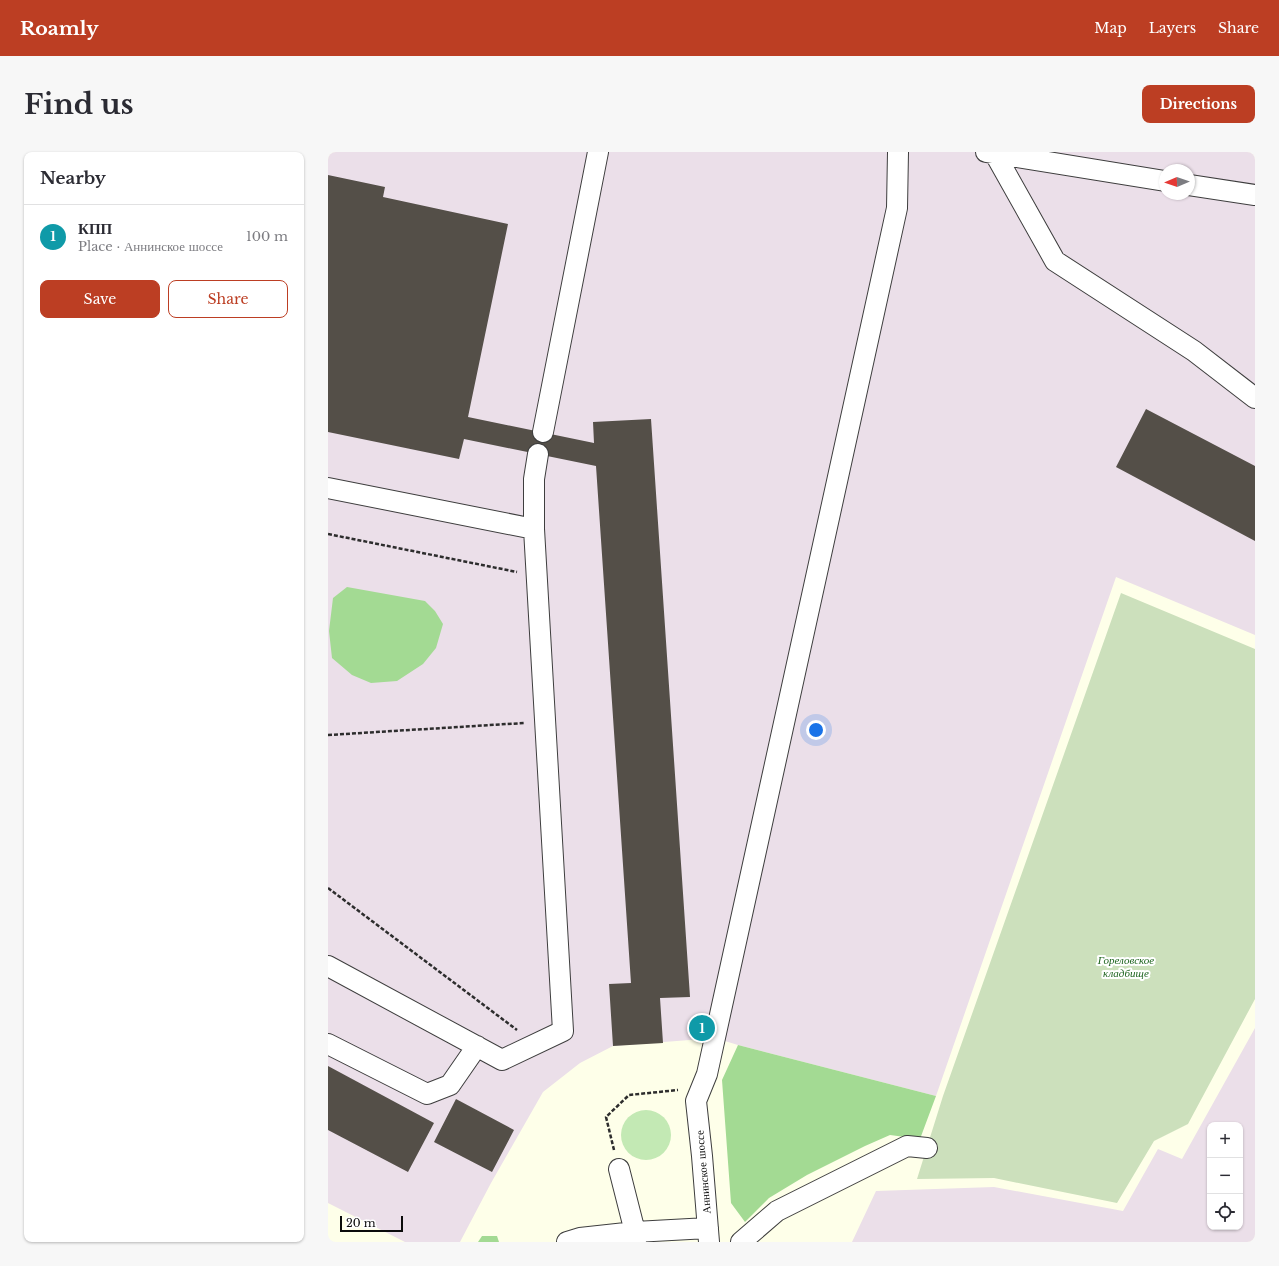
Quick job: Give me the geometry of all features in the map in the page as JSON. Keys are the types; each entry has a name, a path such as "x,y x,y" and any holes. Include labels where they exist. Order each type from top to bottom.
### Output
{"street":[{"path":"543,432 598,152"},
{"path":"696,1101 707,1074 897,208 898,152"},
{"path":"989,153 1159,180"},
{"path":"989,153 1054,261 1194,351 1255,398"},
{"path":"1195,186 1255,195"},
{"path":"328,966 502,1060 563,1031 534,529 534,479 538,454"},
{"path":"328,488 534,529"},
{"path":"328,1044 427,1094 450,1085 477,1046"},
{"name":"Аннинское шоссе","path":"696,1101 709,1235"},
{"path":"741,1242 777,1211 907,1146 927,1148"},
{"path":"619,1169 636,1237"},
{"path":"567,1242 580,1238 709,1235"}],"path":[{"path":"328,534 537,576"},
{"path":"328,735 545,721"},
{"path":"328,888 535,1043"},
{"path":"619,1169 606,1117 629,1095 682,1090 696,1101"}],"shaded area":[{"path":"328,152 1255,152 1255,635 1116,577 936,1096 715,1038 613,1046 580,1063 543,1092 491,1183 460,1242 405,1242 328,1203"},
{"path":"1255,1028 1255,1242 852,1242 876,1191 994,1187 1123,1211 1158,1149 1182,1159"}],"green space":[{"path":"347,587 425,601 435,611 443,624 436,648 423,664 397,681 371,683 352,675 332,658 329,631 333,598"},
{"name":"Гореловское кладбище","path":"1121,593 1255,649 1255,999 1188,1124 1154,1141 1117,1203 994,1178 917,1179 943,1096"},
{"path":"738,1045 936,1096 920,1139 890,1135 865,1146 807,1175 769,1198 745,1222 731,1203 722,1080"},
{"path":"646,1110 656,1112 664,1117 669,1125 671,1135 669,1145 664,1153 656,1158 646,1160 636,1158 628,1153 623,1145 621,1135 623,1125 628,1117 636,1112"},
{"path":"482,1236 497,1236 499,1242 478,1242"}],"building":[{"path":"328,175 385,187 383,197 508,224 468,417 594,443 593,422 651,419 690,997 660,998 663,1043 613,1046 609,984 631,983 596,466 464,439 459,459 328,432"},
{"path":"1146,409 1255,466 1255,541 1116,467"},
{"path":"698,1020 709,1023 706,1035 695,1032"},
{"path":"328,1066 434,1123 408,1172 328,1130"},
{"path":"456,1099 514,1130 492,1172 434,1142"}],"place":[{"name":"КПП","path":"702,1028"}]}
